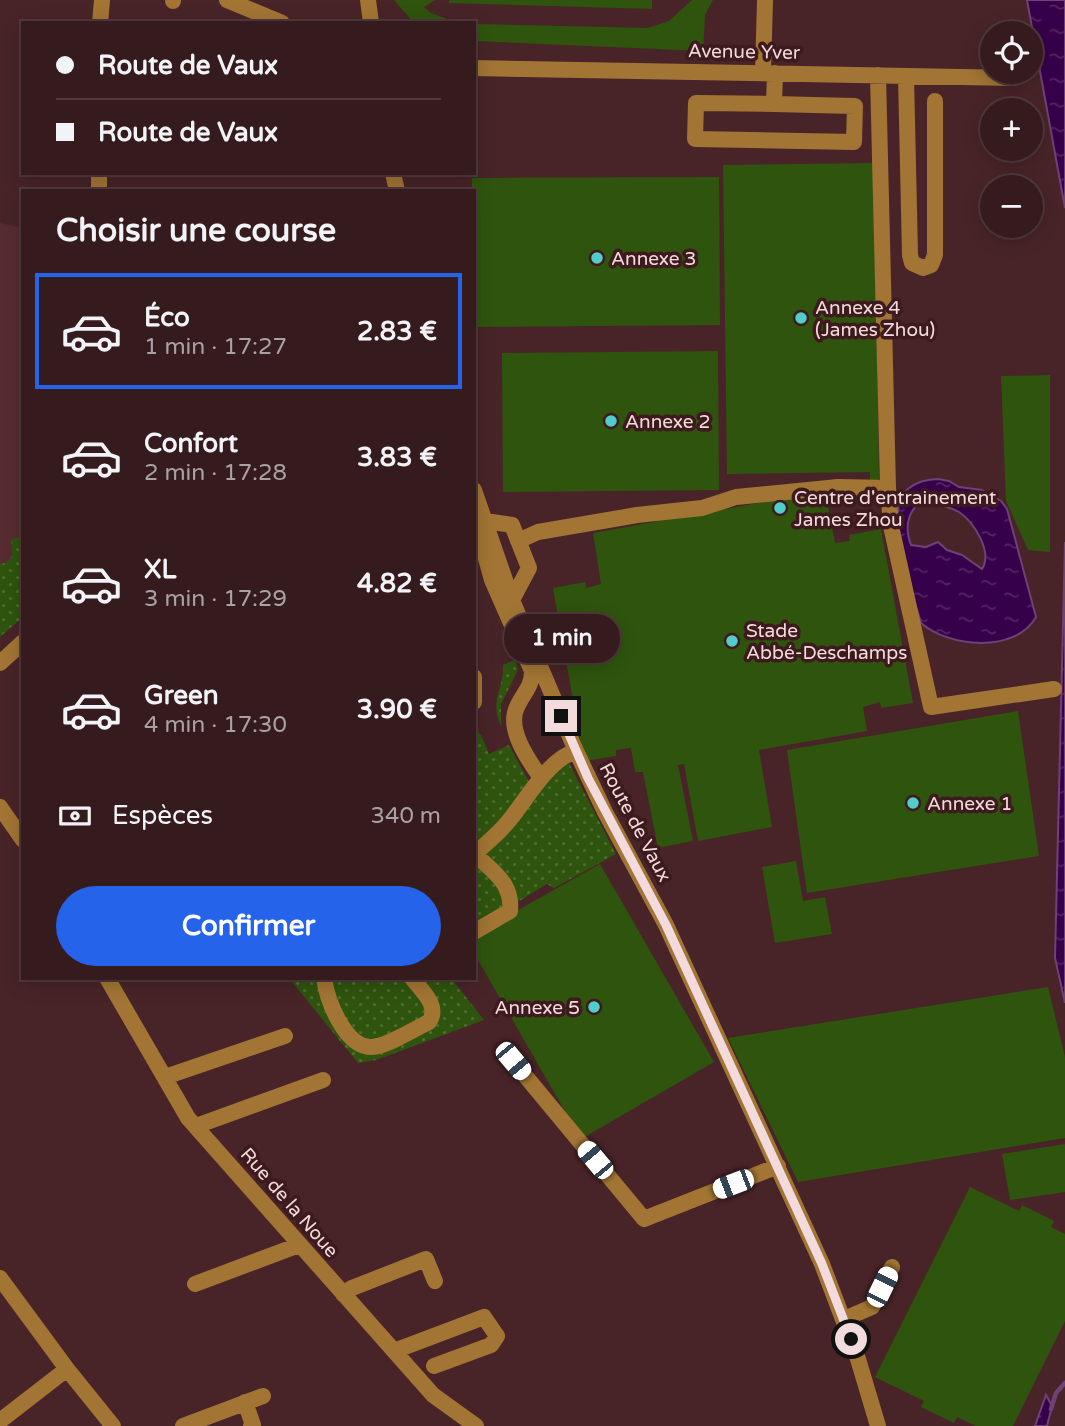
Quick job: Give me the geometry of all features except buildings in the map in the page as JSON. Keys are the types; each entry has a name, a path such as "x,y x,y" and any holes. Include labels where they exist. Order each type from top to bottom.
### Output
{"street":[{"path":"100,21 102,0"},
{"path":"228,0 277,21"},
{"path":"368,0 371,21"},
{"path":"765,0 764,50 774,104"},
{"name":"Avenue Yver","path":"476,68 980,77"},
{"path":"878,75 891,526 931,707 1054,689"},
{"path":"906,76 910,255 912,263 923,268 930,265 935,255 935,101"},
{"path":"696,103 774,104 855,106 855,142 695,139 696,103"},
{"path":"519,541 538,532 637,515 702,508 736,497 838,487 888,488"},
{"name":"Route de Vaux","path":"476,496 512,600 576,751 605,812 661,914 822,1264 844,1319 878,1426"},
{"path":"512,600 529,568 512,525 485,521 484,551 492,580 532,671 530,687 516,708 514,723 530,763 541,778"},
{"path":"0,663 21,644"},
{"path":"476,852 506,824 541,778 567,753 576,751"},
{"path":"0,807 21,837"},
{"path":"476,856 506,884 511,901 510,911 476,931"},
{"name":"Rue de la Noue","path":"108,980 192,1122 433,1395 476,1426"},
{"path":"325,980 343,1030 360,1044 373,1047 383,1045 429,1022 434,1014 432,1005 413,980"},
{"path":"164,1077 285,1037"},
{"path":"513,1061 644,1219 778,1166"},
{"path":"192,1122 323,1080"},
{"path":"192,1122 266,1090"},
{"path":"195,1284 299,1245"},
{"path":"343,1294 426,1259 435,1281"},
{"path":"844,1319 872,1307 892,1267"},
{"path":"0,1278 113,1426"},
{"path":"394,1351 484,1317 492,1325 497,1336 491,1345 434,1366"},
{"path":"0,1421 67,1369"},
{"path":"183,1426 263,1396"},
{"path":"245,1402 253,1425 251,1426"}],"shaded area":[{"path":"0,223 21,228 21,619 0,637"}],"green space":[{"path":"394,0 435,0 424,7 431,13 453,21 412,21"},
{"path":"449,0 652,0 652,9 449,3"},
{"path":"692,0 713,0 705,15 703,51 476,41 476,24 648,28 669,21"},
{"name":"Annexe 4 (James Zhou)","path":"874,163 879,480 870,481 870,472 727,474 723,165"},
{"name":"Annexe 3","path":"719,177 720,325 476,327 476,189 472,189 472,178"},
{"name":"Annexe 2","path":"718,351 719,490 503,492 502,353"},
{"path":"1050,375 1050,552 1028,550 1006,501 1001,376"},
{"name":"Stade Abbé-Deschamps","path":"825,491 835,543 850,541 849,535 881,529 913,703 881,708 880,702 863,707 867,731 759,750 772,827 698,841 684,764 678,765 693,841 658,848 643,772 635,772 631,748 616,750 616,756 584,761 553,588 585,582 586,588 601,584 593,533"},
{"path":"21,537 21,619 0,637 0,564 6,563 12,556 11,539"},
{"path":"515,660 518,670 501,704 501,725 496,709 503,665"},
{"name":"Annexe 1","path":"1018,711 1039,856 807,893 787,750"},
{"path":"476,730 489,754 509,745 529,782 513,812 476,842"},
{"path":"568,761 616,854 554,888 547,884 513,905 480,856 544,782"},
{"path":"476,860 509,901 479,926 476,922"},
{"path":"796,861 803,901 825,897 832,934 775,943 762,867"},
{"name":"Annexe 5","path":"600,864 714,1062 581,1139 476,956 476,934"},
{"path":"291,980 321,980 358,1047 431,1025 418,980 453,980 484,1020 376,1060 358,1063"},
{"path":"329,980 409,980 430,1014 372,1043 347,1027"},
{"path":"1048,987 1065,1057 1065,1138 798,1182 728,1038"},
{"path":"1065,1144 1065,1192 1010,1200 1002,1154"},
{"path":"970,1187 1019,1211 1022,1205 1054,1221 1051,1227 1065,1234 1065,1321 1013,1426 976,1426 957,1417 954,1423 921,1407 924,1401 875,1377"}],"water":[{"path":"1027,0 1065,0 1065,208 1042,84 1043,21 1031,21"},
{"path":"938,479 959,487 982,490 1001,501 1007,509 1036,617 1026,629 1013,637 981,643 964,641 947,637 921,623 906,574 898,535 898,516 900,501 907,490 918,483","holes":["927,502 959,512 976,530 984,546 985,562 982,569 962,555 947,550 938,542 926,547 911,545 907,528 909,517 919,503"]},
{"path":"1065,542 1065,1003 1055,958"},
{"path":"1046,1395 1052,1406 1047,1426 1035,1426"}],"waterway":[{"path":"1051,1409 1056,1393 1065,1383"}],"place":[{"name":"Annexe 3","path":"597,258"},
{"name":"Annexe 4 (James Zhou)","path":"801,318"},
{"name":"Annexe 2","path":"611,421"},
{"name":"Centre d'entrainement James Zhou","path":"780,508"},
{"name":"Stade Abbé-Deschamps","path":"732,641"},
{"name":"Annexe 1","path":"913,803"},
{"name":"Annexe 5","path":"594,1007"}],"route":[{"path":"561,716 588,778 666,925 822,1264 851,1339"}]}
